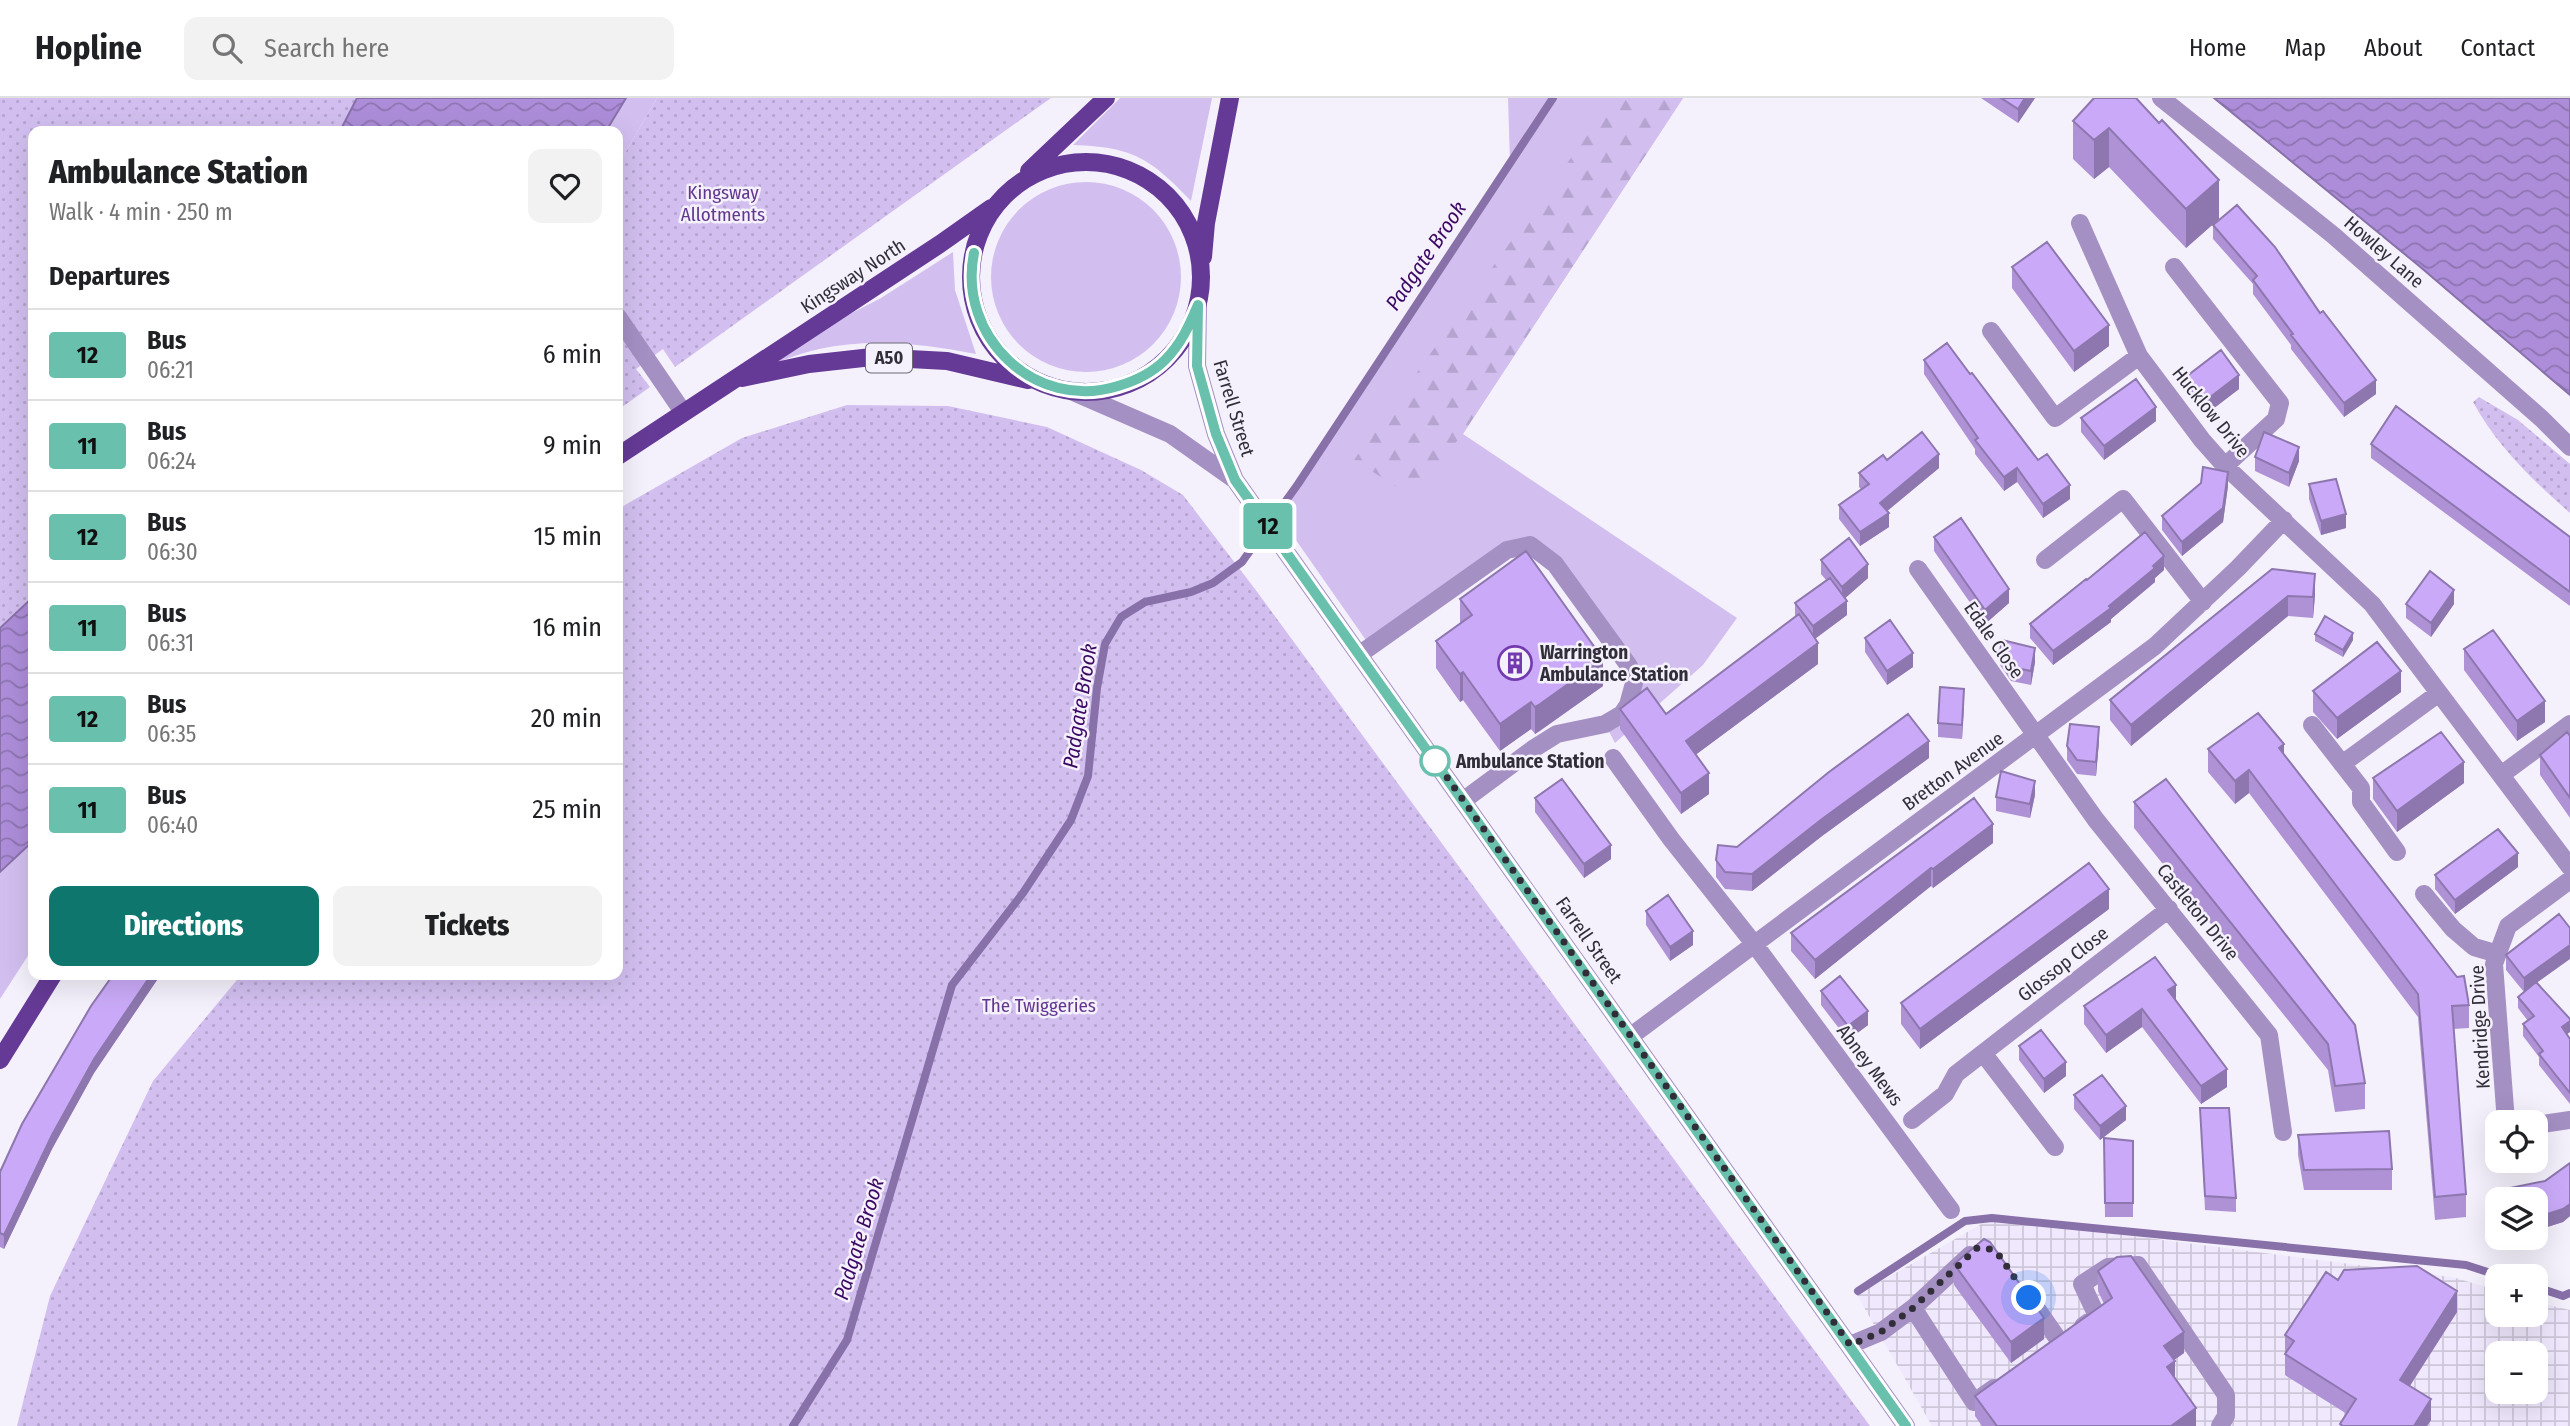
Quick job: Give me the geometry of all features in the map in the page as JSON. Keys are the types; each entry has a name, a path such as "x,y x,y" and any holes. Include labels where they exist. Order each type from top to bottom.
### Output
{"main road":[{"name":"A50","path":"1106,98 996,204 978,235 970,271 974,307 989,340 1014,367 1046,385 1071,391 1105,391 1136,381 1164,362 1185,336 1198,305 1206,223 1230,98"},
{"name":"A50","path":"1014,186 1047,168 1083,161 1120,166 1153,183 1180,209 1196,242 1202,279"},
{"name":"Kingsway North","path":"623,453 940,244 996,204"},
{"name":"Kingsway North","path":"732,380 809,363 872,357 947,361 1046,385"},
{"path":"0,1060 50,980"}],"street":[{"name":"Howley Lane","path":"2161,98 2333,235 2542,419 2570,447"},
{"name":"Hucklow Drive","path":"2080,223 2139,356 2202,440 2225,466 2284,520"},
{"path":"2175,267 2280,403 2276,419 2225,466"},
{"name":"Farrell Street","path":"1198,305 1197,366 1216,434 1240,487 1906,1426"},
{"path":"623,324 683,412"},
{"path":"1991,331 2055,418 2139,356"},
{"name":"Farrell Street","path":"1071,391 1170,434 1240,487"},
{"path":"2045,560 2123,499 2203,602"},
{"path":"2284,520 2372,604 2570,867"},
{"name":"Bretton Avenue","path":"1631,1036 2155,646 2284,520"},
{"path":"1360,654 1507,550 1530,545 1555,564 1629,666 1634,682 1622,714 1605,724 1557,734 1532,749 1464,800"},
{"name":"Edale Close","path":"1918,569 2036,736"},
{"path":"2342,764 2439,692"},
{"path":"2501,775 2570,724"},
{"path":"2312,725 2361,788 2361,802 2397,852"},
{"name":"Castleton Drive","path":"2036,736 2096,820 2269,1035 2283,1132"},
{"name":"Abney Mews","path":"1613,758 1951,1210"},
{"name":"Kendridge Drive","path":"2505,1110 2494,964 2508,926 2570,880"},
{"path":"2424,894 2453,929 2474,947 2498,954"},
{"name":"Glossop Close","path":"1912,1120 1945,1094 1956,1074 2169,909"},
{"path":"1983,1053 2055,1147"},
{"path":"2548,1123 2570,1120"},
{"path":"1850,1345 1881,1332 1913,1308 1977,1248 1990,1249"},
{"path":"2022,1287 2055,1345 2097,1316 2082,1284 2108,1267 2138,1265 2226,1395 2226,1416 2220,1426"},
{"path":"1913,1308 1975,1402 2007,1379"}],"shaded area":[{"path":"1992,1218 2452,1277 2485,1287 2485,1327 2548,1327 2548,1305 2570,1310 2570,1426 1932,1426 1857,1295"}],"green space":[{"path":"0,98 357,98 343,126 28,126 28,602 0,628"},
{"path":"626,98 657,98 623,156 623,126 609,126"},
{"name":"Kingsway Allotments","path":"657,98 1051,98 675,367 663,349 636,369 650,387 623,406 623,156"},
{"path":"1120,98 1212,98 1191,201 1164,174 1139,158 1111,149 1073,145"},
{"path":"1508,98 1683,98 1463,434 1737,618 1703,665 1615,743 1605,724 1634,683 1530,545 1370,646 1277,513 1510,162"},
{"path":"1614,98 1683,98 1462,435 1411,496 1354,460"},
{"path":"1086,182 1122,189 1153,210 1174,241 1181,277 1174,313 1153,344 1122,365 1086,372 1050,365 1019,344 998,313 991,277 998,241 1019,210 1050,189"},
{"path":"953,252 955,290 976,354 917,345 858,344 812,351 767,366 815,332 881,298"},
{"path":"2479,397 2518,420 2570,464 2570,513 2504,448 2473,402"},
{"name":"The Twiggeries","path":"847,405 948,406 1047,427 1141,470 1183,495 1255,589 1870,1426 17,1426 50,1296 153,1081 237,980 623,980 623,506 742,438"},
{"path":"28,846 28,956 0,999 0,872"}],"water":[{"path":"357,98 626,98 609,126 343,126"},
{"path":"2214,98 2570,98 2570,395 2418,265"},
{"path":"28,602 28,846 0,872 0,628"}],"building":[{"path":"2001,98 2025,98 2018,109"},
{"path":"2094,98 2136,98 2159,123 2162,120 2219,180 2186,209 2109,128 2094,140 2073,121"},
{"path":"2237,205 2275,247 2320,313 2323,311 2376,380 2344,403 2291,335 2293,334 2253,280 2257,276 2213,225"},
{"path":"2047,242 2109,325 2074,351 2012,267"},
{"path":"1947,343 2038,460 2047,454 2070,485 2043,504 2017,468 2004,477 1975,440 1978,438 1924,360"},
{"path":"2221,350 2239,375 2205,401 2187,376"},
{"path":"2136,379 2156,407 2104,446 2081,418"},
{"path":"2396,406 2570,537 2570,592 2371,444"},
{"path":"1922,432 1939,454 1880,503 1889,513 1860,532 1839,505 1869,484 1859,473 1883,455 1887,460"},
{"path":"2264,432 2299,447 2289,473 2255,457"},
{"path":"2203,467 2228,472 2223,508 2182,542 2162,516 2201,483"},
{"path":"2336,479 2346,514 2321,521 2309,484"},
{"path":"1961,518 2009,589 1985,610 1934,537"},
{"path":"2145,532 2164,556 2153,566 2155,568 2109,606 2111,608 2053,651 2030,624"},
{"path":"1849,538 1868,564 1842,587 1821,560"},
{"name":"Warrington Ambulance Station","path":"1526,551 1603,659 1540,704 1535,707 1531,702 1500,724 1463,672 1460,674 1436,641 1472,615 1460,599"},
{"path":"2272,569 2315,574 2313,597 2288,596 2131,725 2110,700"},
{"path":"2430,571 2454,590 2431,623 2406,604"},
{"path":"1830,578 1847,601 1813,626 1795,603"},
{"path":"1799,614 1818,643 1686,741 1709,773 1681,793 1620,709 1647,688 1666,714"},
{"path":"2325,616 2353,633 2343,650 2315,634"},
{"path":"1890,620 1913,653 1887,671 1865,638"},
{"path":"2493,630 2545,701 2517,721 2464,649"},
{"path":"2002,640 2035,648 2031,671 2011,667 2000,651"},
{"path":"2377,642 2401,671 2337,718 2313,691"},
{"path":"1940,687 1964,689 1962,725 1938,723"},
{"path":"2258,713 2284,744 2279,748 2457,977 2464,976 2469,1005 2452,1006 2466,1194 2435,1197 2418,994 2249,770 2235,781 2208,749"},
{"path":"1908,714 1929,741 1752,874 1725,872 1716,860 1718,845 1737,847 1829,772"},
{"path":"2070,724 2099,727 2096,762 2077,760 2067,746"},
{"path":"2441,732 2464,762 2397,811 2373,778"},
{"path":"2567,732 2570,736 2570,798 2540,755"},
{"path":"2001,771 2035,781 2030,804 1996,797"},
{"path":"1562,779 1611,845 1584,864 1535,798"},
{"path":"2166,779 2355,1025 2365,1083 2335,1086 2328,1044 2134,802"},
{"path":"1974,798 1993,824 1931,868 1815,960 1791,933"},
{"path":"2498,829 2518,853 2455,900 2435,875"},
{"path":"2089,863 2109,889 1920,1029 1901,1003"},
{"path":"1668,895 1693,931 1670,947 1646,911"},
{"path":"2559,914 2570,928 2570,945 2524,978 2506,955"},
{"path":"2155,957 2176,985 2168,990 2227,1069 2201,1086 2142,1009 2106,1035 2084,1006"},
{"path":"1840,976 1868,1011 1848,1026 1821,991"},
{"path":"109,980 148,980 94,1059 52,1135 4,1235 0,1233 0,1172 22,1124 91,1006"},
{"path":"2536,982 2570,1019 2562,1027 2570,1039 2570,1093 2539,1054 2543,1051 2523,1024 2534,1016 2518,997"},
{"path":"2041,1030 2066,1062 2044,1079 2019,1046"},
{"path":"2102,1075 2126,1106 2100,1126 2074,1095"},
{"path":"2200,1108 2229,1108 2236,1198 2205,1196"},
{"path":"2389,1131 2392,1169 2304,1170 2298,1135"},
{"path":"2104,1138 2133,1141 2133,1203 2105,1203"},
{"path":"2570,1163 2570,1204 2548,1214 2548,1187 2515,1187 2545,1181"},
{"path":"1984,1239 1990,1242 2044,1318 2011,1342 1954,1264"},
{"path":"2131,1256 2184,1332 2164,1346 2175,1361 2167,1367 2196,1408 2171,1426 1997,1426 1975,1396 2112,1298 2098,1271 2117,1257"},
{"path":"2417,1266 2457,1291 2400,1380 2431,1399 2414,1426 2343,1426 2340,1424 2356,1399 2285,1354 2294,1341 2285,1335 2326,1272 2338,1280 2344,1270"}],"waterway":[{"name":"Padgate Brook","path":"793,1426 847,1340 952,985 1023,893 1071,820 1088,776 1097,688 1105,644 1121,617 1145,602 1191,592 1213,583 1242,562 1298,484 1553,98"},
{"path":"1858,1291 1965,1221 1992,1218 2466,1265 2485,1271"},
{"path":"2548,1291 2563,1296 2570,1293"}],"bus line":[{"name":"12","path":"974,253 970,271 974,307 989,340 1014,367 1046,385 1071,391 1105,391 1136,381 1164,362 1185,336 1198,305 1197,366 1216,434 1235,480 1906,1426"}],"place":[{"name":"Warrington Ambulance Station","path":"1515,663"},
{"name":"Ambulance Station","path":"1435,761"}],"route":[{"path":"1435,761 1434,759 1850,1345 1881,1332 1913,1308 1977,1248 1990,1249 1998,1254 2029,1298"}]}
